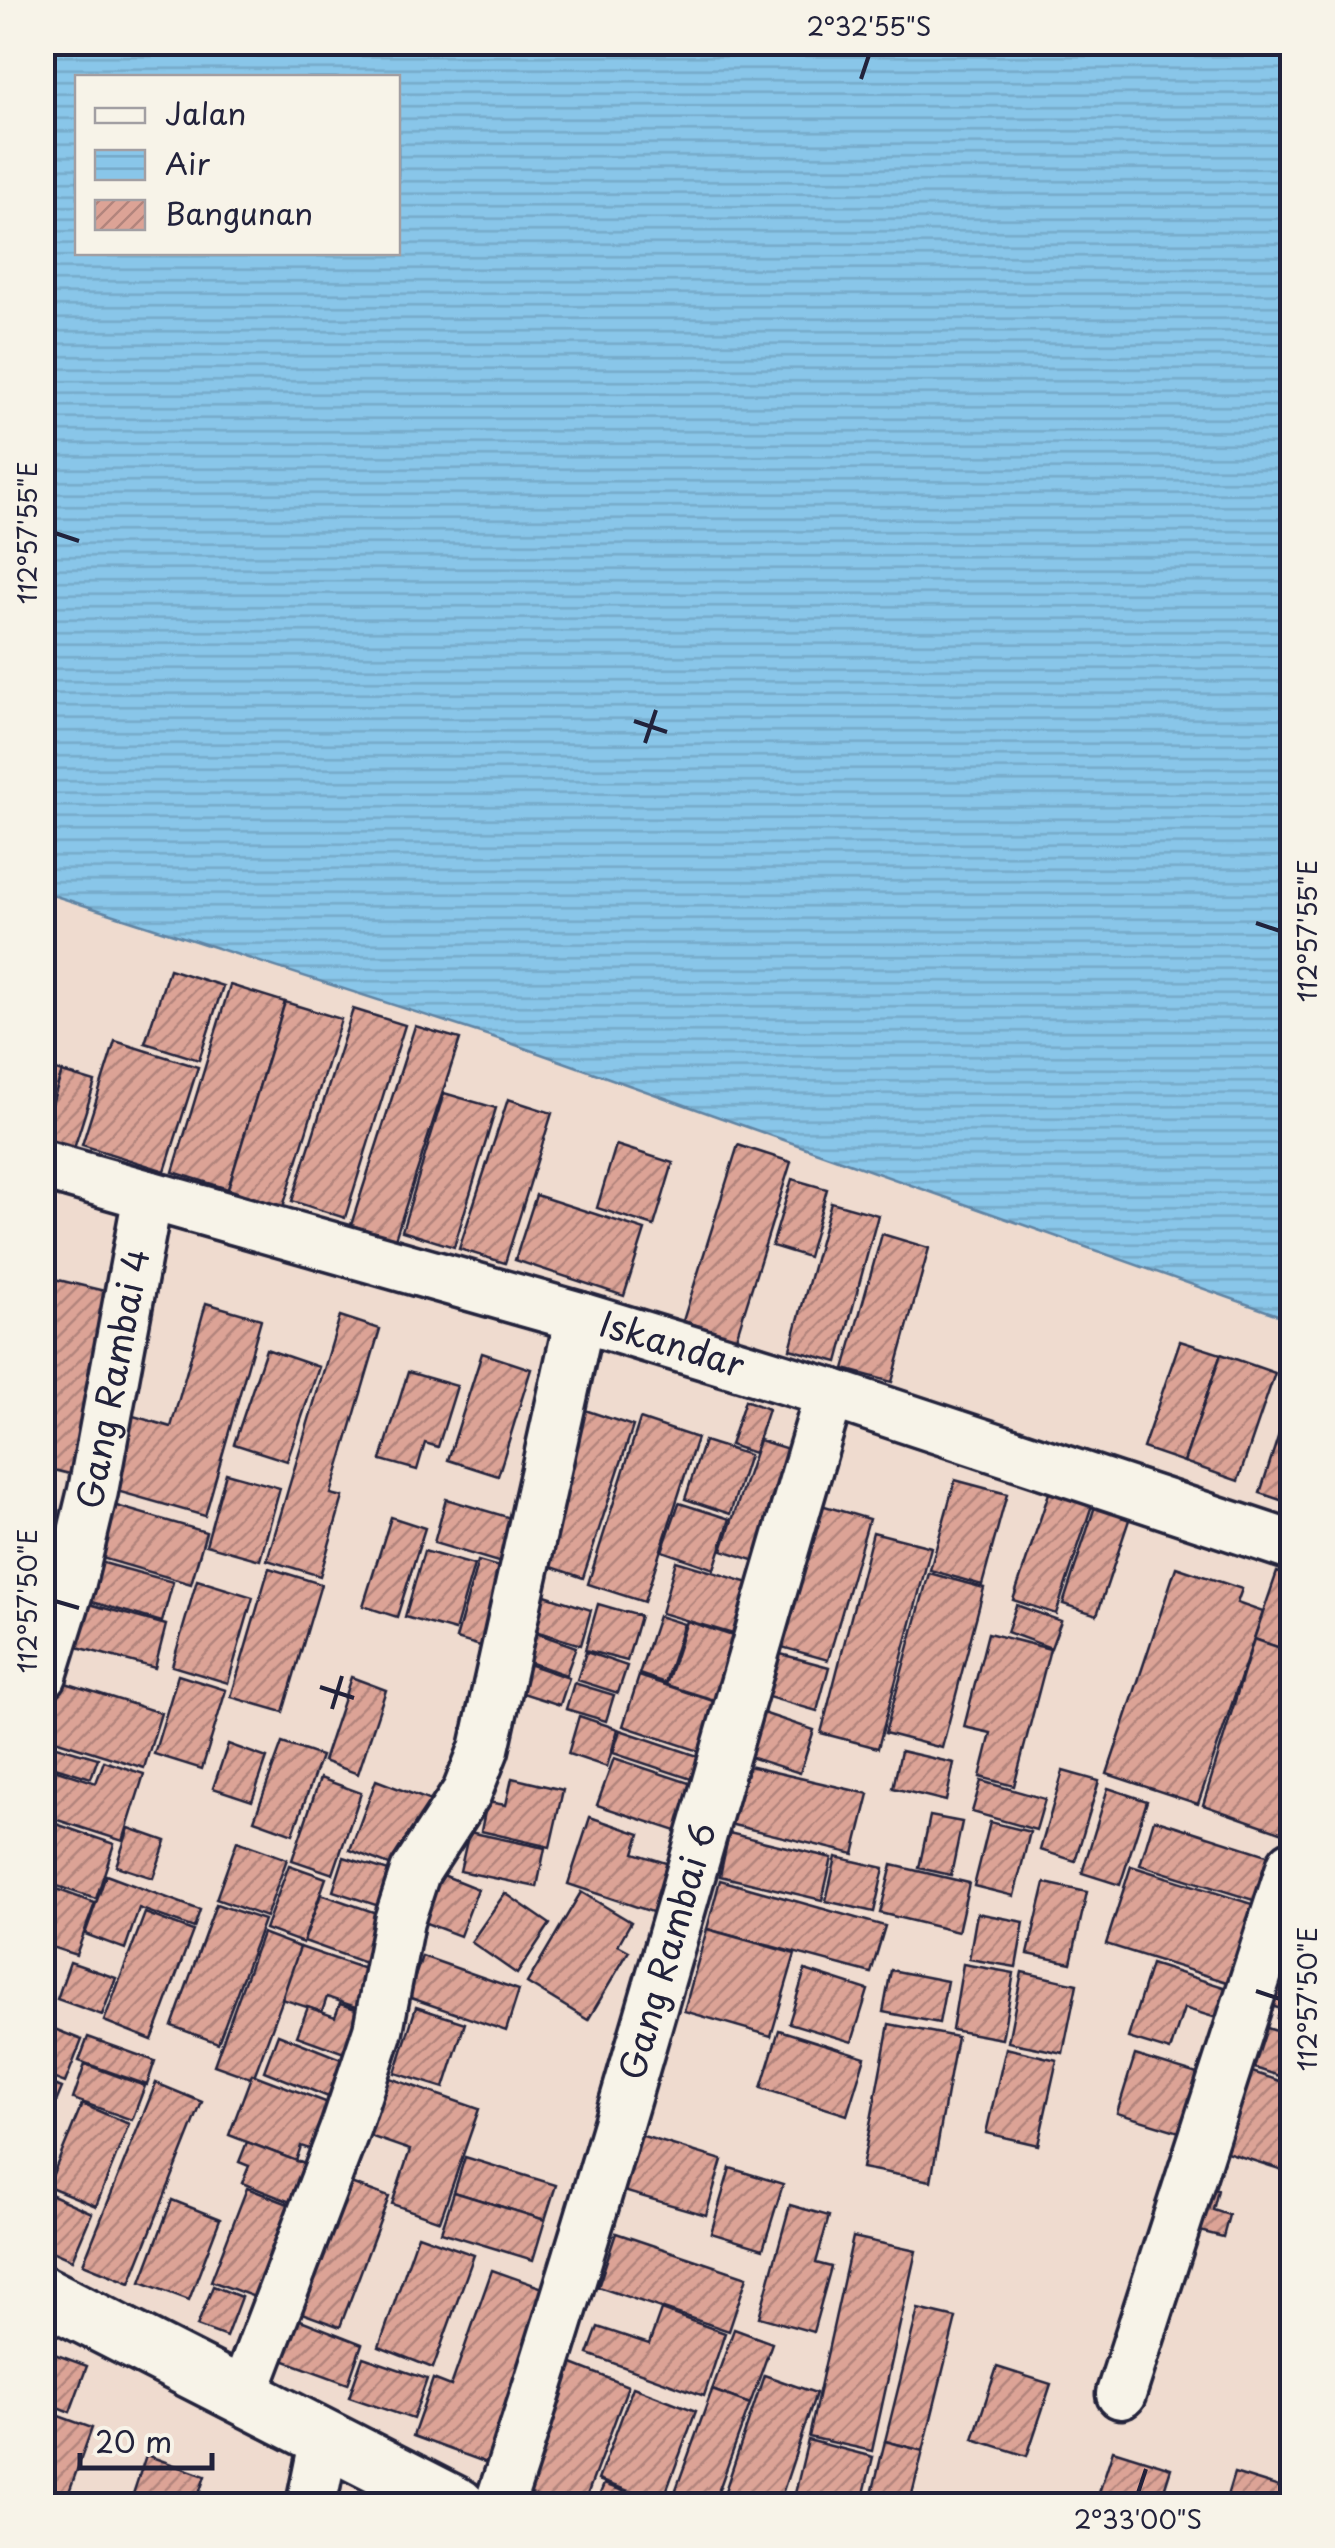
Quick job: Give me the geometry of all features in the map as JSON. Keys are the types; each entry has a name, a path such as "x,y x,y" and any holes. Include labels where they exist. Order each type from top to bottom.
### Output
{"street":[{"name":"Iskandar","path":"42,1165 580,1317 830,1394 1292,1546"},
{"name":"Gang Rambai 4","path":"42,1675 71,1582 93,1491 148,1195"},
{"path":"243,2396 373,2046 399,1922 415,1872 466,1792 484,1749 580,1317"},
{"name":"Gang Rambai 6","path":"499,2506 604,2167 830,1394"},
{"path":"1121,2394 1292,1865"},
{"path":"42,2294 458,2506"},
{"path":"311,2506 325,2437"}],"water":[{"path":"43,42 1292,43 1292,1320 493,1037 43,892"}],"building":[{"path":"169,969 223,986 199,1060 145,1043"},
{"path":"230,985 285,1002 228,1189 173,1172"},
{"path":"285,1002 341,1019 283,1207 228,1189"},
{"path":"353,1009 405,1025 345,1218 292,1201"},
{"path":"415,1026 460,1039 395,1239 351,1225"},
{"path":"115,1041 198,1067 165,1171 82,1145"},
{"path":"42,1065 62,1072 42,1135"},
{"path":"62,1072 95,1082 72,1155 42,1146"},
{"path":"444,1093 496,1108 454,1247 402,1231"},
{"path":"508,1099 552,1113 505,1263 459,1249"},
{"path":"616,1145 673,1163 654,1226 597,1208"},
{"path":"738,1145 791,1162 736,1338 683,1321"},
{"path":"792,1179 827,1189 808,1257 772,1246"},
{"path":"536,1195 645,1230 624,1296 515,1260"},
{"path":"831,1202 878,1215 838,1362 790,1349"},
{"path":"882,1234 929,1248 892,1382 844,1369"},
{"path":"42,1276 121,1295 78,1476 42,1467"},
{"path":"206,1303 261,1319 205,1516 99,1486 120,1412 171,1427"},
{"path":"340,1316 380,1329 331,1494 343,1497 320,1576 267,1560"},
{"path":"1180,1341 1221,1354 1184,1462 1143,1448"},
{"path":"266,1349 319,1367 287,1461 234,1444"},
{"path":"482,1353 531,1369 498,1476 448,1460"},
{"path":"1221,1354 1275,1373 1238,1481 1184,1462"},
{"path":"408,1372 457,1386 438,1447 425,1443 417,1470 381,1460"},
{"path":"745,1400 768,1409 754,1453 730,1445"},
{"path":"1289,1403 1292,1404 1292,1504 1260,1493"},
{"path":"582,1409 633,1426 583,1578 532,1560"},
{"path":"640,1419 697,1438 644,1602 588,1584"},
{"path":"759,1440 798,1452 762,1563 722,1550"},
{"path":"704,1441 749,1455 730,1514 685,1499"},
{"path":"226,1473 280,1488 260,1560 206,1545"},
{"path":"955,1480 1007,1494 982,1585 930,1570"},
{"path":"1050,1490 1092,1505 1056,1614 1013,1600"},
{"path":"446,1499 531,1524 518,1568 434,1543"},
{"path":"1097,1500 1132,1511 1097,1615 1063,1604"},
{"path":"103,1502 206,1532 191,1584 88,1554"},
{"path":"811,1502 869,1519 828,1660 771,1644"},
{"path":"679,1503 730,1519 714,1569 662,1551"},
{"path":"391,1517 425,1528 397,1617 363,1606"},
{"path":"873,1532 931,1547 878,1748 821,1733"},
{"path":"424,1551 474,1565 455,1631 405,1617"},
{"path":"478,1561 517,1572 494,1650 456,1639"},
{"path":"676,1561 756,1585 740,1636 661,1613"},
{"path":"100,1562 173,1582 162,1622 89,1601"},
{"path":"1176,1567 1242,1589 1237,1603 1263,1612 1198,1804 1107,1774"},
{"path":"269,1568 321,1584 283,1712 231,1697"},
{"path":"1277,1572 1292,1577 1292,1652 1254,1639"},
{"path":"929,1573 984,1588 942,1748 885,1733"},
{"path":"197,1580 253,1597 228,1683 172,1666"},
{"path":"536,1592 591,1610 581,1645 525,1628"},
{"path":"82,1602 166,1625 155,1668 70,1645"},
{"path":"598,1604 640,1616 627,1661 585,1650"},
{"path":"1016,1605 1061,1621 1051,1648 1007,1632"},
{"path":"658,1616 684,1624 665,1683 639,1674"},
{"path":"687,1621 742,1639 721,1702 666,1685"},
{"path":"536,1633 576,1647 566,1675 526,1661"},
{"path":"988,1633 1050,1649 1014,1786 980,1777 991,1733 964,1727"},
{"path":"1254,1639 1292,1652 1292,1836 1203,1805"},
{"path":"586,1652 627,1666 618,1693 577,1680"},
{"path":"773,1652 829,1667 817,1711 761,1695"},
{"path":"522,1662 569,1678 560,1705 513,1690"},
{"path":"178,1675 226,1690 202,1769 154,1754"},
{"path":"639,1676 716,1702 699,1751 623,1726"},
{"path":"351,1677 386,1690 358,1774 323,1761"},
{"path":"53,1679 161,1713 144,1768 42,1736 42,1713"},
{"path":"574,1683 614,1695 606,1721 566,1709"},
{"path":"757,1711 814,1730 800,1773 743,1755"},
{"path":"579,1716 618,1729 607,1767 568,1754"},
{"path":"620,1730 713,1761 706,1784 613,1753"},
{"path":"42,1742 98,1758 91,1778 42,1763"},
{"path":"282,1743 321,1756 293,1834 254,1820"},
{"path":"228,1744 267,1758 252,1801 213,1788"},
{"path":"901,1751 954,1763 946,1801 893,1788"},
{"path":"614,1758 704,1788 688,1835 597,1805"},
{"path":"104,1761 144,1774 123,1841 42,1815 42,1765 96,1783"},
{"path":"744,1765 869,1794 854,1854 729,1824"},
{"path":"1063,1771 1099,1781 1075,1861 1040,1850"},
{"path":"320,1778 361,1793 333,1874 292,1860"},
{"path":"512,1778 563,1790 550,1847 481,1831 487,1802 506,1805"},
{"path":"376,1780 436,1803 410,1873 350,1850"},
{"path":"981,1781 1045,1799 1036,1830 972,1812"},
{"path":"1108,1788 1147,1801 1120,1885 1082,1873"},
{"path":"930,1816 962,1822 951,1875 919,1868"},
{"path":"590,1817 640,1834 634,1853 682,1868 667,1917 568,1884"},
{"path":"42,1819 114,1844 96,1899 42,1881"},
{"path":"1154,1819 1280,1859 1266,1904 1140,1865"},
{"path":"990,1822 1030,1832 1014,1896 974,1886"},
{"path":"129,1828 166,1841 153,1878 116,1866"},
{"path":"469,1832 545,1848 537,1887 460,1871"},
{"path":"729,1833 832,1858 822,1900 720,1876"},
{"path":"237,1841 287,1859 266,1917 216,1899"},
{"path":"344,1857 408,1877 397,1912 333,1891"},
{"path":"836,1857 884,1868 874,1912 826,1901"},
{"path":"289,1865 326,1878 303,1943 265,1929"},
{"path":"892,1865 969,1883 958,1932 880,1913"},
{"path":"1131,1866 1274,1911 1249,1989 1106,1944"},
{"path":"428,1869 478,1889 460,1936 410,1917"},
{"path":"106,1875 200,1910 194,1928 139,1908 125,1949 85,1934"},
{"path":"720,1880 885,1926 871,1973 707,1929"},
{"path":"1045,1883 1087,1892 1071,1963 1028,1954"},
{"path":"42,1884 95,1903 76,1955 42,1944"},
{"path":"581,1892 631,1922 618,1945 629,1951 588,2020 527,1983"},
{"path":"505,1893 550,1924 517,1974 471,1942"},
{"path":"321,1894 388,1917 371,1965 304,1941"},
{"path":"216,1904 264,1920 218,2043 172,2026"},
{"path":"145,1913 193,1931 152,2040 104,2021"},
{"path":"977,1913 1024,1922 1016,1967 969,1959"},
{"path":"707,1929 795,1954 771,2036 684,2011"},
{"path":"262,1933 302,1948 253,2079 214,2065"},
{"path":"300,1947 383,1975 370,2012 327,1997 322,2012 282,1999"},
{"path":"422,1956 519,1990 506,2031 408,1997"},
{"path":"70,1962 116,1978 102,2015 57,1999"},
{"path":"1275,1963 1292,1969 1292,2024 1277,2018 1281,2009 1262,2003"},
{"path":"963,1964 1014,1973 1002,2039 952,2030"},
{"path":"1151,1964 1246,1994 1236,2024 1184,2008 1170,2051 1128,2038"},
{"path":"805,1970 868,1990 852,2042 789,2023"},
{"path":"891,1970 947,1981 939,2023 883,2012"},
{"path":"1022,1972 1077,1984 1063,2053 1008,2042"},
{"path":"340,2004 368,2013 361,2059 297,2036 308,2007 335,2017"},
{"path":"416,2007 465,2023 444,2088 395,2073"},
{"path":"42,2024 82,2040 65,2083 42,2074"},
{"path":"889,2024 957,2037 931,2181 862,2168"},
{"path":"1258,2025 1292,2036 1292,2080 1245,2065"},
{"path":"779,2030 865,2057 847,2115 761,2088"},
{"path":"278,2034 356,2065 341,2102 264,2071"},
{"path":"88,2037 155,2061 147,2085 79,2061"},
{"path":"1006,2048 1057,2060 1038,2145 986,2133"},
{"path":"1135,2055 1217,2080 1199,2138 1117,2113"},
{"path":"85,2064 145,2086 132,2120 73,2099"},
{"path":"1240,2068 1292,2085 1292,2173 1214,2148"},
{"path":"252,2074 344,2109 327,2155 301,2146 296,2161 229,2135"},
{"path":"384,2076 479,2109 440,2221 392,2204 410,2150 364,2134"},
{"path":"42,2080 62,2088 42,2136"},
{"path":"156,2083 202,2102 130,2283 83,2264"},
{"path":"82,2104 129,2124 96,2206 48,2186"},
{"path":"630,2132 722,2160 706,2215 613,2188"},
{"path":"247,2142 318,2169 303,2207 242,2183 249,2166 239,2162"},
{"path":"465,2157 556,2185 545,2220 454,2192"},
{"path":"730,2168 783,2184 763,2249 711,2233"},
{"path":"337,2178 389,2197 340,2327 288,2308"},
{"path":"1199,2185 1218,2190 1213,2210 1229,2215 1223,2237 1188,2228"},
{"path":"247,2188 296,2207 260,2299 211,2281"},
{"path":"43,2191 92,2213 72,2260 42,2247"},
{"path":"454,2192 545,2220 533,2260 441,2232"},
{"path":"172,2200 220,2219 189,2300 141,2282"},
{"path":"790,2205 829,2216 816,2263 831,2267 813,2332 759,2317"},
{"path":"616,2233 747,2277 729,2331 598,2287"},
{"path":"418,2235 474,2255 433,2368 379,2347"},
{"path":"853,2237 916,2251 872,2451 809,2437"},
{"path":"492,2270 560,2294 498,2467 413,2436 433,2379 451,2386"},
{"path":"213,2286 241,2297 226,2337 197,2326"},
{"path":"918,2309 956,2318 923,2451 885,2441"},
{"path":"661,2310 725,2333 704,2396 588,2354 598,2327 649,2344"},
{"path":"293,2317 362,2344 348,2384 277,2358"},
{"path":"734,2329 772,2343 750,2404 712,2390"},
{"path":"49,2352 87,2366 70,2412 42,2401 42,2368"},
{"path":"363,2357 427,2379 413,2419 349,2397"},
{"path":"560,2359 628,2386 583,2506 561,2506 511,2486"},
{"path":"997,2367 1051,2384 1027,2456 973,2439"},
{"path":"764,2375 816,2393 778,2506 720,2506"},
{"path":"633,2387 696,2411 662,2503 598,2480"},
{"path":"712,2390 750,2404 713,2506 670,2506"},
{"path":"42,2410 92,2428 64,2506 42,2506"},
{"path":"808,2440 873,2457 861,2506 792,2506"},
{"path":"885,2441 923,2451 909,2506 869,2506"},
{"path":"1113,2450 1171,2468 1159,2506 1106,2506 1096,2502"},
{"path":"146,2455 205,2476 195,2506 129,2506"},
{"path":"1234,2473 1286,2489 1281,2506 1224,2506"},
{"path":"604,2484 661,2505 595,2506"}]}
